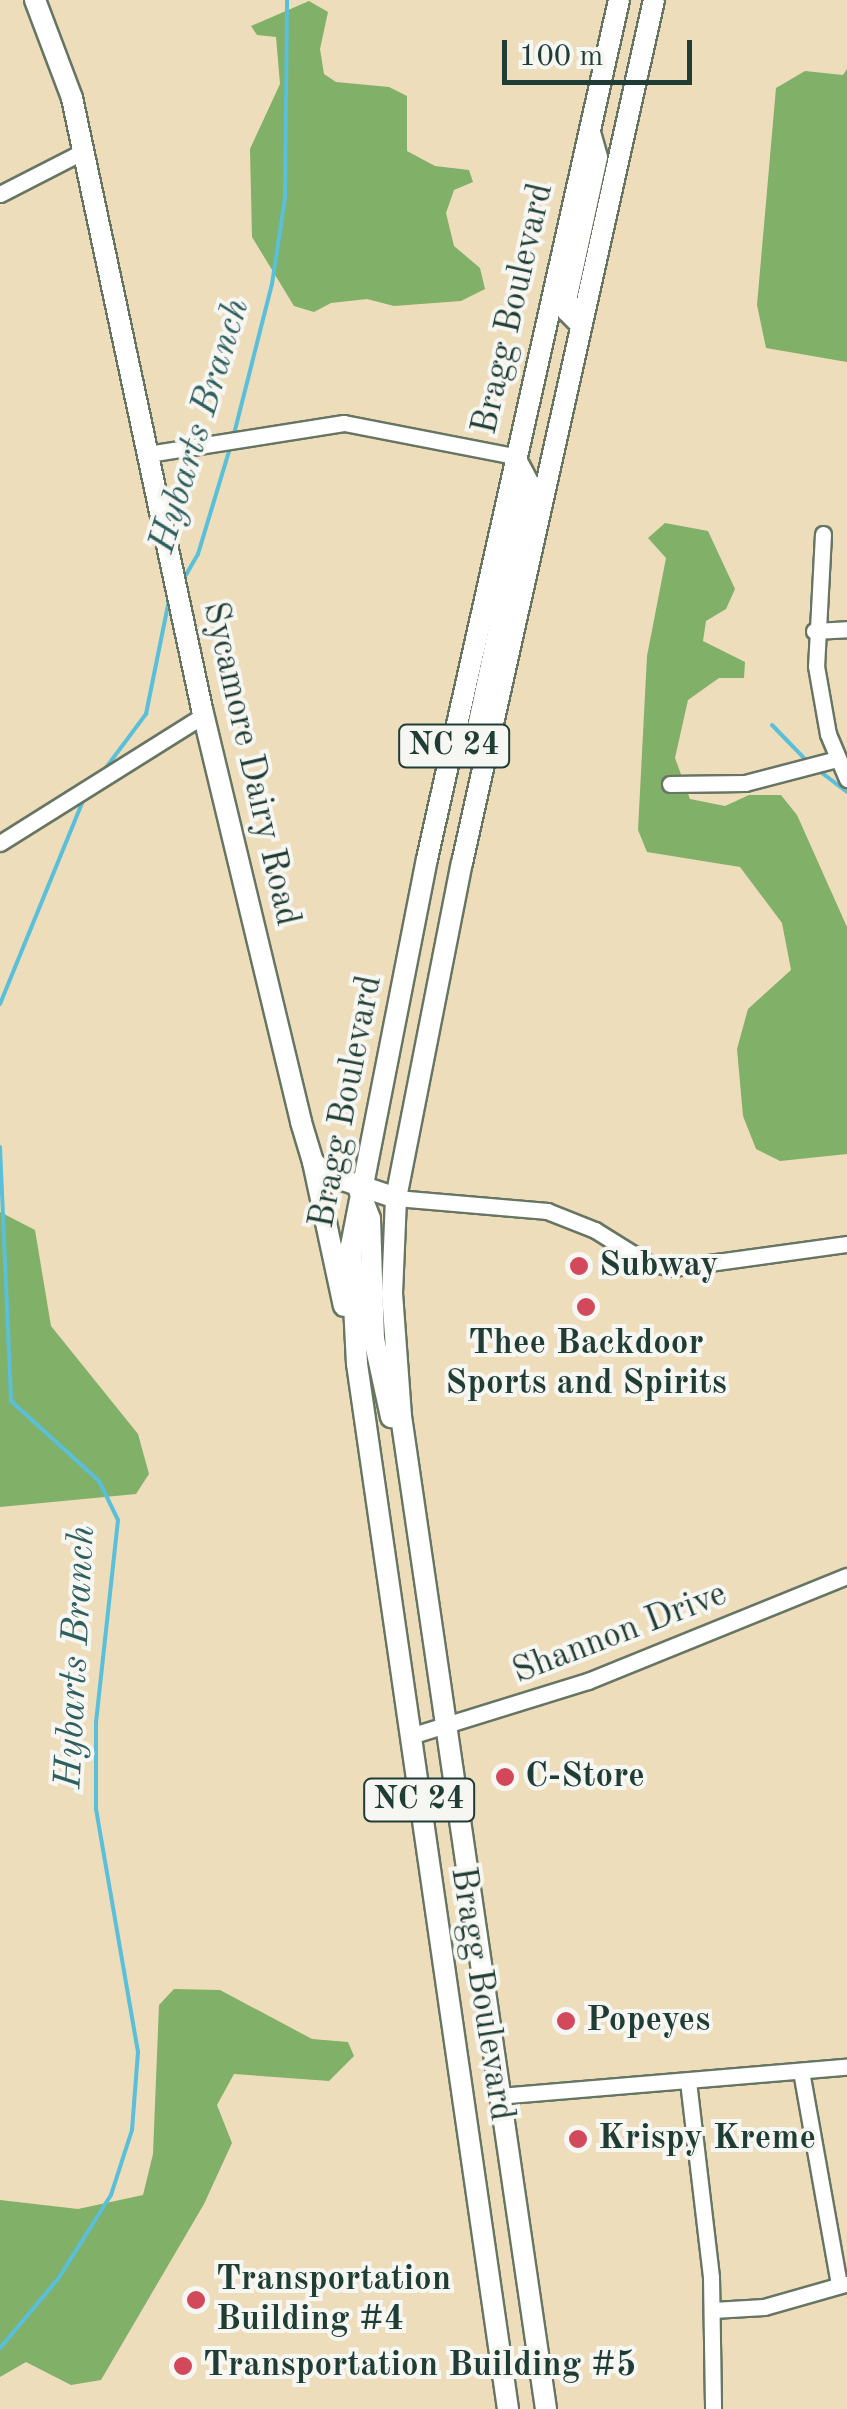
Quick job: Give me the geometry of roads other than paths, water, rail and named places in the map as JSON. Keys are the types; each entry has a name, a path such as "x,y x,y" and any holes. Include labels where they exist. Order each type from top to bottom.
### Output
{"main road":[{"name":"Sycamore Dairy Road","path":"35,0 72,98 204,714 357,1364"},
{"name":"Bragg Boulevard","path":"508,2409 357,1364 351,1246 358,1188 514,456 619,0"},
{"name":"Bragg Boulevard","path":"546,2409 412,1495 392,1294 396,1198 486,756 654,0"},
{"path":"580,324 567,312 597,157 589,130"},
{"path":"486,756 478,727 528,484 514,456"},
{"path":"312,1162 358,1188 396,1198"},
{"path":"358,1188 373,1242 374,1339 412,1495"}],"street":[{"path":"0,194 84,150"},
{"path":"148,454 264,430 344,423 514,456"},
{"path":"823,534 814,631 820,700 847,779"},
{"path":"814,631 847,628"},
{"path":"0,843 204,714"},
{"path":"670,784 745,783 837,759"},
{"path":"396,1198 547,1212 595,1230 640,1259 673,1268 847,1244"},
{"name":"Shannon Drive","path":"410,1736 447,1728 588,1681 847,1576"},
{"path":"498,2096 847,2067"},
{"path":"713,2310 764,2308 843,2284 800,2071"},
{"path":"688,2081 713,2310 712,2409"}],"waterway":[{"name":"Hybarts Branch","path":"234,434 272,284 285,198 287,0"},
{"name":"Hybarts Branch","path":"183,580 198,554 230,448"},
{"name":"Hybarts Branch","path":"105,769 146,714 169,600"},
{"path":"772,725 807,761"},
{"path":"818,770 847,792"},
{"name":"Hybarts Branch","path":"0,1004 85,796"},
{"name":"Hybarts Branch","path":"0,1147 11,1401 99,1481 118,1520 96,1723 96,1809 138,2052 132,2130 111,2195 58,2279 0,2348"}],"place":[{"name":"Subway","path":"579,1266"},
{"name":"Thee Backdoor Sports and Spirits","path":"586,1307"},
{"name":"C-Store","path":"505,1777"},
{"name":"Popeyes","path":"566,2021"},
{"name":"Krispy Kreme","path":"578,2139"},
{"name":"Transportation Building #4","path":"196,2300"},
{"name":"Transportation Building #5","path":"183,2366"}]}
